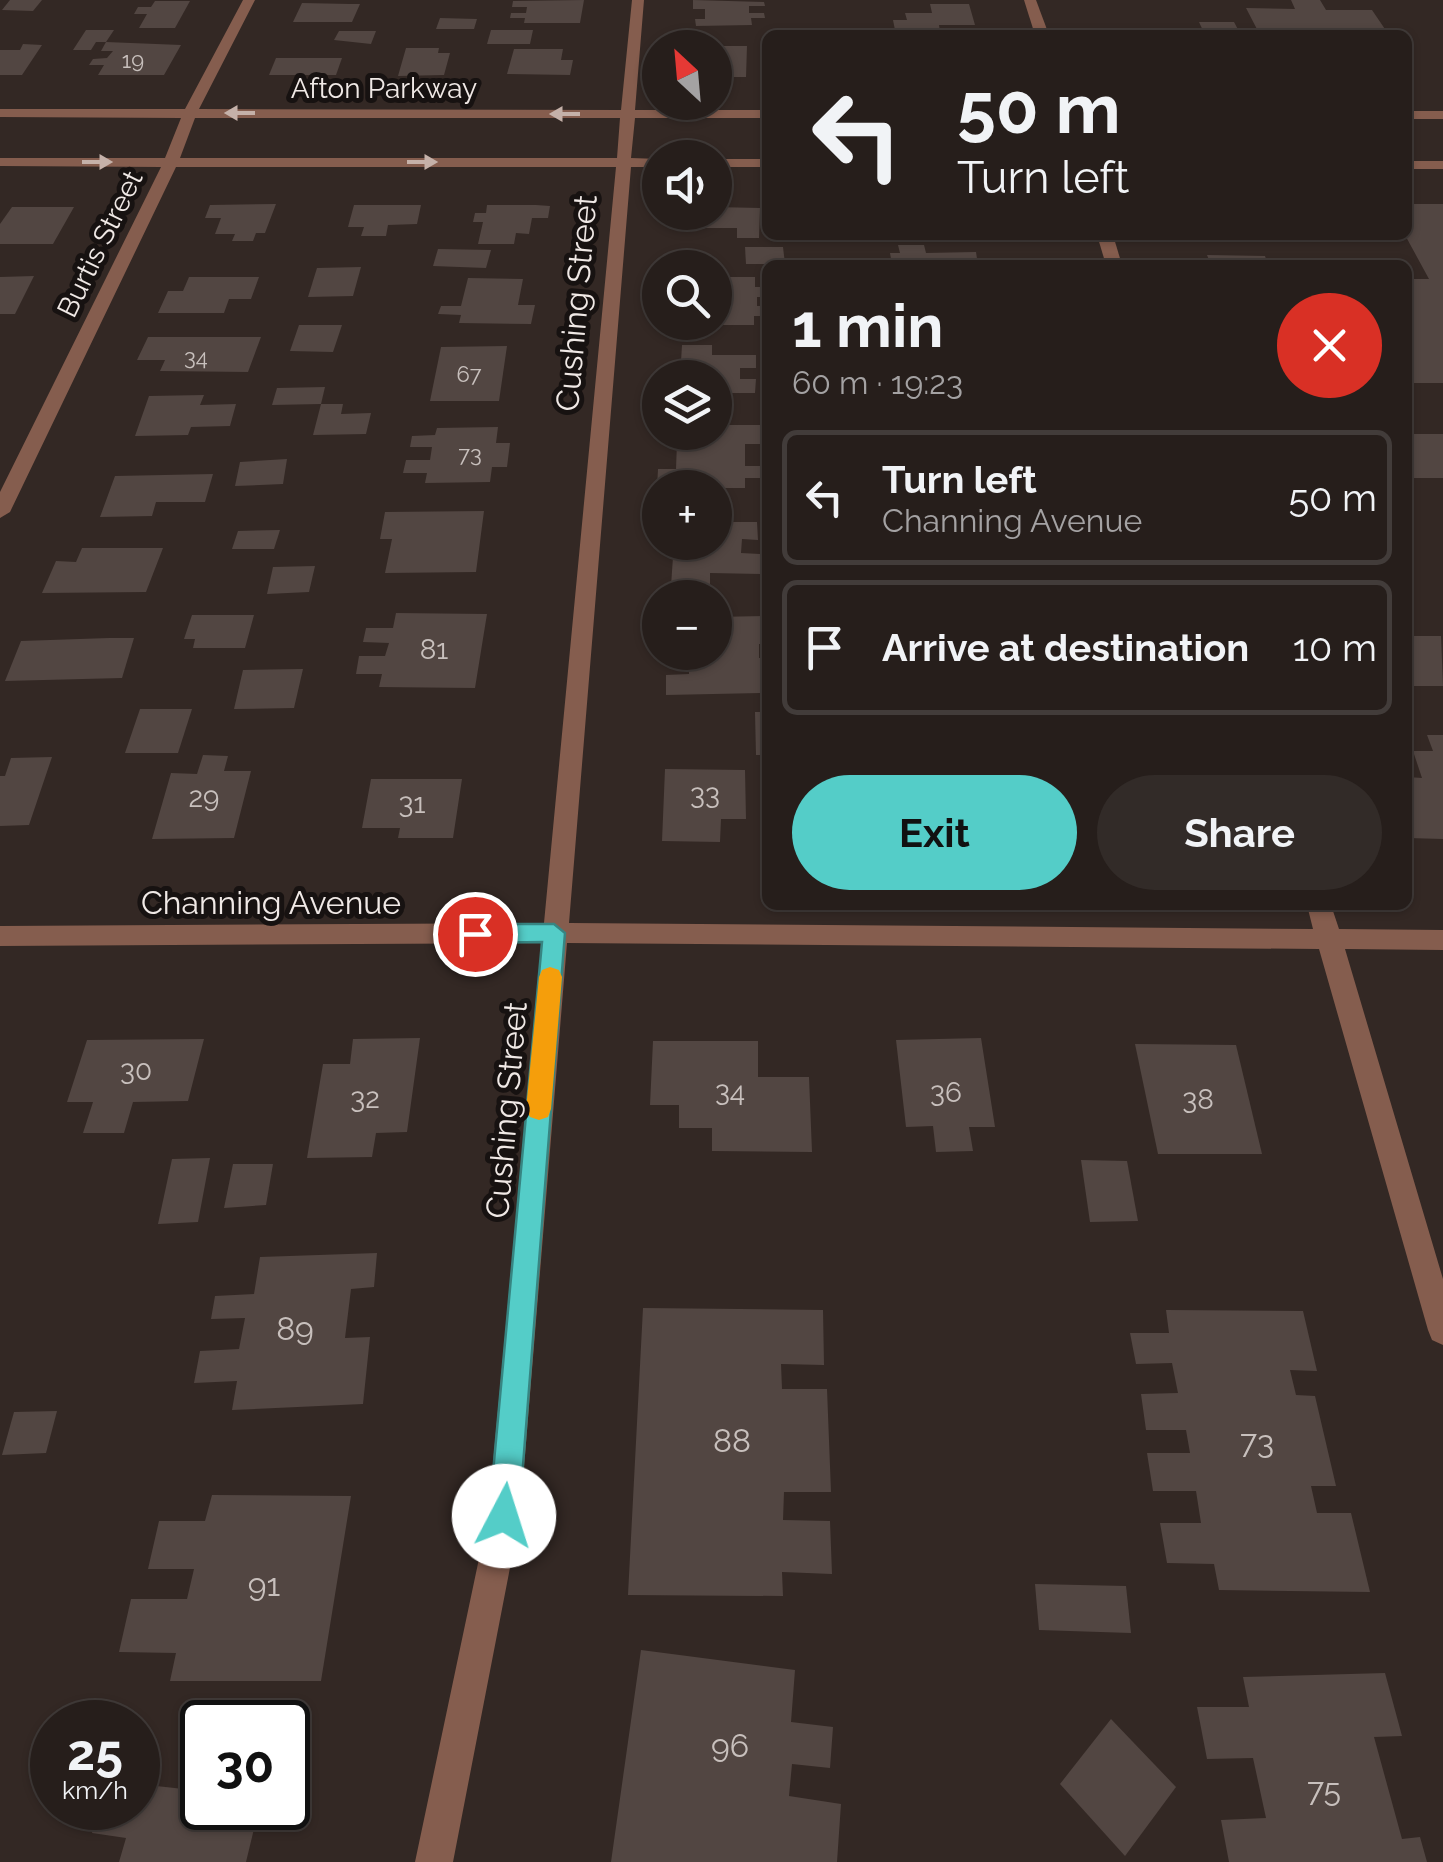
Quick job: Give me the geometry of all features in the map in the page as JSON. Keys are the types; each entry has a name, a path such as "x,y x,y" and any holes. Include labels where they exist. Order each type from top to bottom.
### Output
{"street":[{"name":"Burtis Street","path":"0,512 171,162 190,113 250,0"},
{"name":"Cushing Street","path":"434,1862 504,1516 620,162 638,0"},
{"path":"1030,0 1040,30"},
{"name":"Afton Parkway","path":"0,113 762,114"},
{"path":"1412,115 1443,115"},
{"path":"0,162 642,162"},
{"path":"732,162 762,163"},
{"path":"1412,165 1443,165"},
{"path":"1321,910 1443,1330"},
{"name":"Channing Avenue","path":"0,936 554,933 1443,940"}],"building":[{"path":"10,0 42,0 33,11 2,10"},
{"path":"584,0 580,23 524,23 525,18 510,18 511,13 526,13 527,7 512,7 513,1"},
{"path":"693,0 764,2 765,6 749,6 749,13 764,13 765,18 751,18 752,25 696,26 695,19 705,19 705,9 693,9"},
{"path":"1291,0 1320,0 1326,10 1372,10 1386,30 1257,30 1246,8 1295,9"},
{"path":"155,1 190,1 175,28 139,28 147,14 134,14 138,7 151,7"},
{"path":"302,3 360,4 352,22 293,22"},
{"path":"930,4 969,4 975,25 895,30 893,20 907,20 905,13 932,13"},
{"path":"440,18 477,19 474,29 436,29"},
{"path":"1199,22 1234,22 1238,30 1203,30"},
{"path":"86,30 114,30 106,42 96,42 91,50 73,50"},
{"path":"491,30 533,30 530,44 487,44"},
{"path":"339,31 376,31 371,44 334,40"},
{"path":"106,42 181,45 164,75 98,75 104,65 89,65 93,59 107,58 113,51 101,51"},
{"path":"23,44 42,45 22,75 0,75 0,50 20,50"},
{"path":"732,46 747,46 746,77 732,77"},
{"path":"406,48 439,48 438,53 450,53 444,75 398,76"},
{"path":"514,49 563,49 561,60 573,60 570,75 507,74"},
{"path":"276,58 342,58 336,75 269,75"},
{"path":"276,204 265,233 256,233 253,241 232,241 235,234 215,234 221,218 205,218 210,205"},
{"path":"1412,204 1443,204 1443,383 1412,383 1412,279 1429,279 1408,240 1412,240"},
{"path":"354,205 421,205 417,224 388,225 386,236 361,236 364,227 348,227"},
{"path":"487,205 550,206 548,218 532,218 529,234 516,233 514,244 478,244 483,222 473,222 475,213 486,213"},
{"path":"12,207 74,207 53,244 0,244 0,224"},
{"path":"732,207 760,208 759,238 737,238 737,228 732,228"},
{"path":"898,245 924,245 926,253 976,252 977,260 891,260 890,253 900,253"},
{"path":"745,247 783,247 785,260 746,264"},
{"path":"438,249 491,250 486,268 433,266"},
{"path":"1207,255 1265,256 1266,260 1209,260"},
{"path":"361,267 353,296 308,297 317,268"},
{"path":"34,276 15,314 0,314 0,277"},
{"path":"189,277 259,277 251,299 229,299 224,313 158,313 168,291 183,291"},
{"path":"732,277 755,277 755,287 762,287 757,306 762,306 762,316 754,316 754,325 732,325"},
{"path":"468,278 523,279 518,305 535,305 531,324 459,323 461,315 438,314 441,306 461,306"},
{"path":"299,325 342,325 333,352 290,351"},
{"path":"148,337 261,337 248,372 160,371 165,360 137,360"},
{"path":"682,345 712,345 712,355 756,355 756,368 740,368 740,379 756,379 755,393 732,393 732,360 681,360"},
{"path":"507,346 499,401 430,401 441,347"},
{"path":"325,387 321,404 272,405 277,388"},
{"path":"204,395 200,405 236,404 230,426 191,427 188,435 135,436 149,396"},
{"path":"321,404 343,404 341,414 371,413 366,434 313,435"},
{"path":"732,425 762,425 762,444 745,444 745,466 762,466 762,478 745,478 745,488 732,488 732,470 658,470 676,469 677,450 732,450"},
{"path":"498,427 496,443 510,443 507,467 492,467 490,482 425,483 427,473 403,473 406,460 430,460 432,447 410,447 412,436 435,435 437,428"},
{"path":"1412,434 1443,434 1443,478 1413,478"},
{"path":"287,459 283,484 235,486 240,462"},
{"path":"213,474 205,502 156,502 152,516 100,517 115,476"},
{"path":"484,511 476,572 385,573 392,539 380,539 385,512"},
{"path":"732,522 757,522 758,540 742,539 741,553 760,554 761,574 710,573 710,580 671,580 673,560 732,560"},
{"path":"280,530 274,549 232,549 238,531"},
{"path":"82,548 163,548 146,592 42,593 56,561 76,562"},
{"path":"315,566 309,592 267,594 273,567"},
{"path":"396,613 487,614 475,688 379,687 382,674 356,674 359,656 385,656 389,643 363,642 366,628 393,628"},
{"path":"192,615 254,615 245,648 193,648 195,639 184,639"},
{"path":"762,616 761,693 666,695 666,675 689,674 689,670 732,670 732,617"},
{"path":"1412,636 1441,636 1443,686 1412,686"},
{"path":"134,638 122,678 5,681 21,641"},
{"path":"303,669 294,708 234,709 243,670"},
{"path":"140,709 192,709 178,753 125,753"},
{"path":"755,712 762,712 762,755 756,755"},
{"path":"1427,735 1443,735 1443,839 1412,838 1412,777 1422,778 1413,751 1433,751"},
{"path":"203,755 228,756 224,771 251,771 234,838 152,839 171,773 197,774"},
{"path":"52,757 29,825 0,826 0,776 5,776 11,758"},
{"path":"665,769 745,770 746,819 721,819 720,842 662,841"},
{"path":"371,779 462,779 453,838 398,838 400,828 362,828"},
{"path":"420,1038 407,1132 376,1133 372,1157 307,1158 323,1064 350,1064 353,1039"},
{"path":"981,1038 995,1127 969,1127 973,1151 936,1152 933,1126 906,1127 896,1040"},
{"path":"204,1039 188,1101 133,1102 124,1133 83,1133 93,1102 67,1102 87,1040"},
{"path":"653,1041 758,1041 758,1077 809,1077 812,1152 712,1151 712,1128 679,1128 679,1105 650,1105"},
{"path":"1135,1044 1236,1045 1262,1154 1158,1154"},
{"path":"210,1158 198,1222 158,1224 172,1159"},
{"path":"1081,1160 1127,1161 1138,1221 1090,1222"},
{"path":"233,1164 273,1164 266,1205 224,1208"},
{"path":"377,1253 374,1287 351,1289 345,1338 370,1337 363,1404 232,1410 237,1381 194,1383 200,1351 239,1349 245,1318 211,1319 215,1296 254,1294 260,1257"},
{"path":"643,1308 823,1310 824,1365 781,1364 782,1389 827,1389 831,1492 784,1492 783,1520 830,1521 832,1574 782,1572 783,1596 628,1595"},
{"path":"1166,1310 1303,1311 1317,1371 1290,1370 1296,1395 1315,1396 1336,1486 1311,1486 1317,1513 1351,1513 1370,1592 1219,1590 1214,1564 1167,1563 1160,1523 1201,1523 1196,1491 1153,1491 1147,1453 1190,1453 1186,1430 1146,1430 1141,1394 1178,1393 1172,1363 1136,1364 1130,1333 1169,1333"},
{"path":"57,1411 46,1453 2,1455 14,1412"},
{"path":"212,1495 351,1496 321,1681 170,1681 176,1653 119,1652 131,1599 187,1599 194,1569 148,1569 159,1521 205,1521"},
{"path":"1035,1584 1126,1586 1131,1633 1039,1630"},
{"path":"641,1650 795,1670 791,1722 833,1727 830,1768 792,1764 789,1796 841,1804 837,1862 611,1862"},
{"path":"1385,1673 1402,1736 1374,1737 1402,1839 1420,1837 1427,1862 1229,1862 1221,1820 1266,1818 1253,1758 1207,1759 1197,1707 1249,1707 1243,1677"},
{"path":"1111,1719 1176,1787 1125,1856 1060,1784"},
{"path":"160,1786 180,1789 180,1830 254,1830 246,1862 119,1862 126,1838 92,1833 160,1830"}],"slow traffic":[{"path":"539,1109 550,977"}],"route":[{"path":"475,934 554,933 504,1516"}]}
